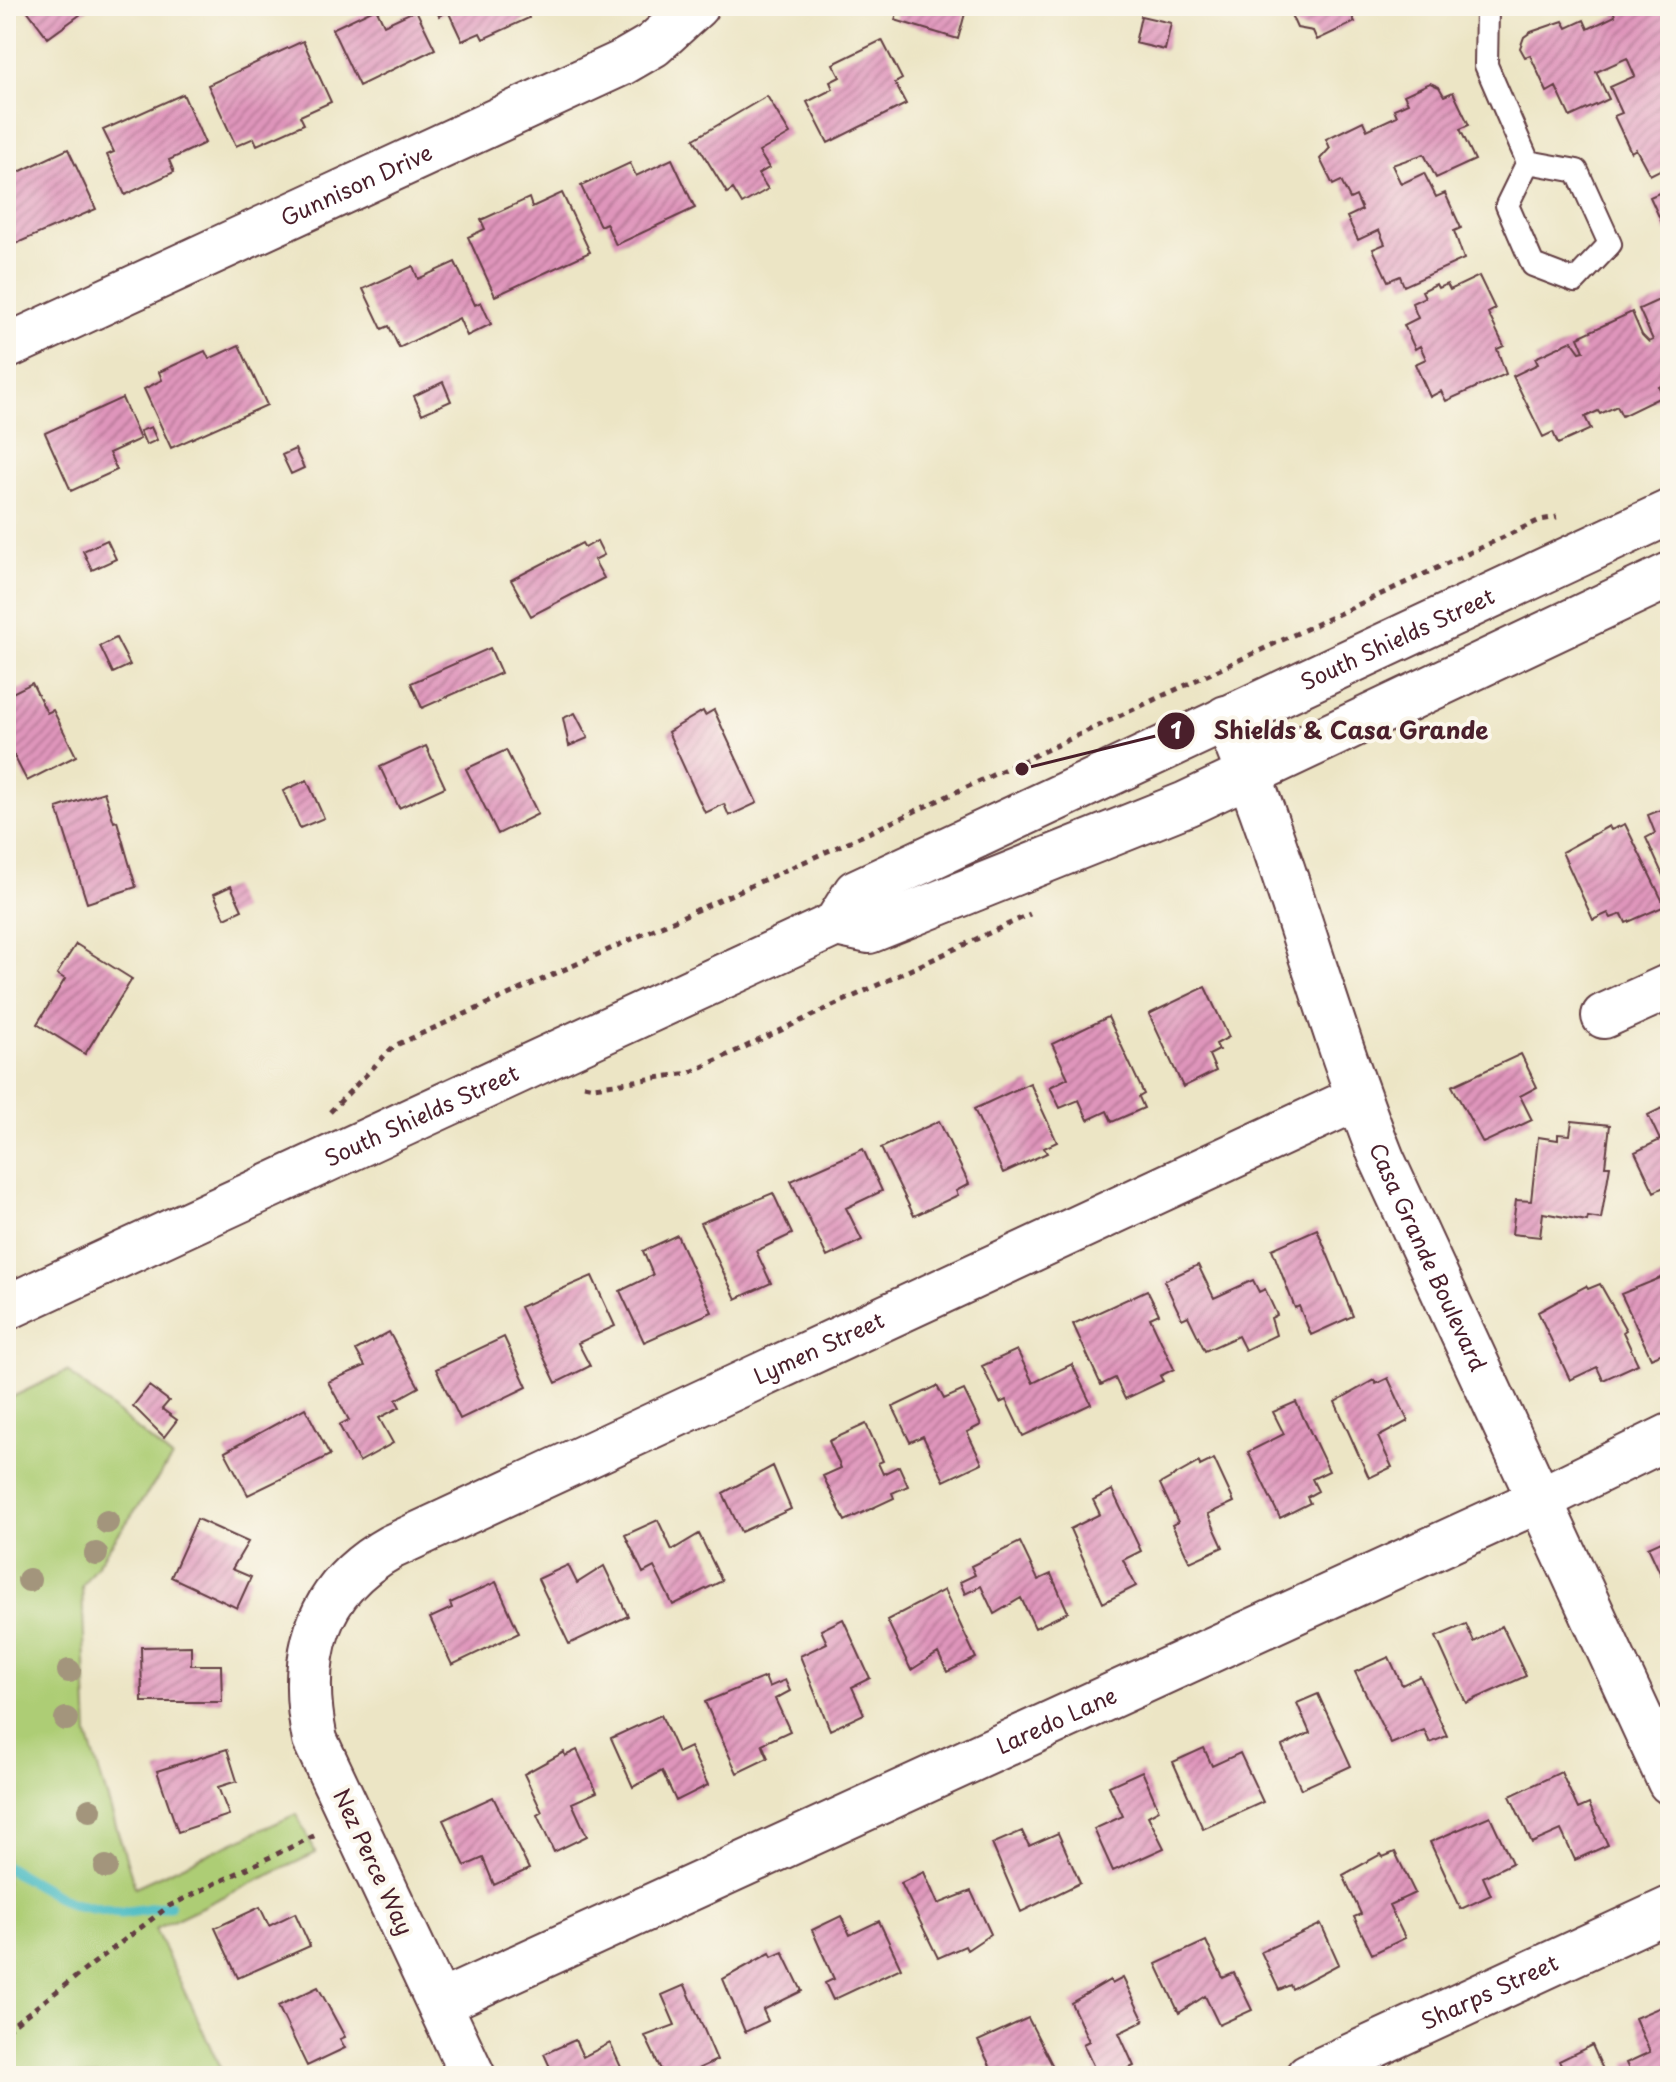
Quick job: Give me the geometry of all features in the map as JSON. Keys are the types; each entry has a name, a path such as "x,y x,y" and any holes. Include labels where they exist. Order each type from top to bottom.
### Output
{"street":[{"name":"Gunnison Drive","path":"6,347 622,63 653,45 696,6"},
{"name":"South Shields Street","path":"6,1308 836,924 856,892 1670,512"},
{"path":"836,924 869,931 1186,804 1670,575"},
{"name":"Casa Grande Boulevard","path":"1226,718 1249,774 1358,1098 1670,1782"},
{"path":"1604,1016 1670,986"},
{"name":"Lymen Street","path":"313,1640 331,1603 346,1583 391,1547 1358,1098"},
{"name":"Laredo Lane","path":"440,2003 1539,1500 1670,1436"},
{"name":"Nez Perce Way","path":"313,1640 306,1674 306,1699 315,1740 473,2076"},
{"name":"Sharps Street","path":"1308,2076 1670,1909"}],"lane":[{"path":"1489,7 1486,65 1528,162 1507,205 1533,265 1575,281 1610,244 1577,171 1528,162"}],"path":[{"path":"394,1046 866,834 1540,520"},
{"path":"580,1084 594,1087 689,1073 1031,913"},
{"path":"6,2030 169,1906 352,1818"}],"green space":[{"path":"67,1371 172,1458 82,1586 88,1736 135,1887 296,1814 316,1853 155,1929 224,2076 6,2076 6,1400"}],"building":[{"path":"24,6 92,6 48,38"},
{"path":"435,6 539,6 527,12 529,18 483,39 480,33 462,41 448,11 439,16"},
{"path":"899,6 967,6 958,39 895,20"},
{"path":"1287,6 1364,6 1350,12 1355,22 1317,40 1313,31 1297,28"},
{"path":"1612,6 1670,6 1670,165 1650,175 1636,149 1631,152 1614,116 1622,113 1610,87 1635,76 1627,58 1596,72 1609,99 1570,117 1556,87 1547,92 1530,55 1525,57 1520,48 1524,37 1531,32 1563,21 1567,28 1584,20 1588,29 1615,16"},
{"path":"376,8 384,25 416,10 435,49 359,86 332,29"},
{"path":"1141,16 1171,23 1165,50 1135,43"},
{"path":"882,40 902,79 895,83 906,104 828,143 807,102 833,89 830,82 840,77 833,64"},
{"path":"303,41 331,102 300,116 304,124 257,145 254,138 236,146 208,85"},
{"path":"1430,83 1439,87 1444,96 1453,92 1469,125 1460,129 1475,160 1436,178 1424,154 1392,165 1401,184 1424,173 1436,197 1445,193 1461,228 1454,231 1464,259 1404,286 1400,276 1388,281 1373,249 1385,244 1379,230 1358,240 1347,217 1362,210 1356,196 1350,199 1341,181 1333,185 1320,159 1330,148 1326,139 1363,121 1367,130 1397,116 1394,109 1408,103 1404,95"},
{"path":"183,94 205,143 169,160 174,172 125,195 107,155 114,152 103,130"},
{"path":"767,96 790,134 759,152 769,168 758,174 768,189 742,204 733,189 727,193 694,139"},
{"path":"68,149 96,209 15,244 6,224 6,178"},
{"path":"672,159 695,208 616,245 606,223 600,226 581,186 630,163 636,176"},
{"path":"1670,188 1670,230 1666,232 1650,197"},
{"path":"562,193 590,252 495,296 468,237 485,229 481,220 529,198 532,207"},
{"path":"455,262 475,305 481,302 491,324 467,336 459,318 399,348 389,326 382,329 363,289 413,266 418,279"},
{"path":"1479,276 1495,309 1488,313 1504,346 1497,349 1506,374 1446,401 1441,391 1430,397 1415,364 1426,359 1420,346 1415,349 1404,325 1418,318 1412,303 1425,297 1422,291 1436,284 1438,288 1447,284 1450,290"},
{"path":"1670,295 1670,382 1659,387 1663,396 1622,416 1617,406 1600,414 1598,411 1585,417 1591,429 1558,444 1553,432 1543,437 1513,376 1538,364 1535,358 1572,341 1580,352 1584,351 1578,337 1632,312 1642,335 1649,342 1653,340 1639,309"},
{"path":"239,345 267,405 171,448 144,389 162,380 159,372 205,351 209,359"},
{"path":"443,382 451,401 422,414 414,396"},
{"path":"122,398 140,439 109,453 117,470 71,491 45,433"},
{"path":"151,427 157,440 146,445 140,431"},
{"path":"295,449 304,468 291,474 282,455"},
{"path":"107,540 116,559 92,570 83,551"},
{"path":"597,541 604,555 594,560 604,578 531,616 511,580 582,543 585,548"},
{"path":"116,638 130,665 113,673 100,646"},
{"path":"490,648 501,673 422,708 411,683"},
{"path":"32,683 47,713 53,710 76,756 27,781 6,740 9,733 6,726 6,696"},
{"path":"714,710 757,803 729,816 724,804 705,813 668,732 703,711 705,715"},
{"path":"575,713 588,738 569,746 563,718"},
{"path":"426,746 445,787 399,808 380,767"},
{"path":"506,750 538,814 498,834 466,769"},
{"path":"307,780 324,818 300,828 283,791"},
{"path":"104,792 114,822 117,821 136,887 87,903 57,808"},
{"path":"1670,806 1670,891 1646,838 1655,833 1648,815"},
{"path":"1625,824 1665,906 1626,923 1622,914 1611,918 1608,913 1593,920 1562,852 1609,826 1611,830"},
{"path":"231,886 242,910 225,918 214,894"},
{"path":"76,944 132,979 85,1054 37,1024 65,979 57,974"},
{"path":"1205,987 1229,1037 1216,1044 1219,1050 1209,1055 1216,1071 1183,1087 1149,1014"},
{"path":"1108,1017 1144,1094 1139,1097 1144,1108 1112,1122 1107,1111 1088,1120 1079,1100 1060,1108 1050,1087 1068,1078 1052,1044"},
{"path":"1521,1054 1537,1087 1520,1096 1532,1120 1483,1143 1452,1086"},
{"path":"1030,1083 1057,1142 1044,1148 1047,1153 1003,1173 974,1109"},
{"path":"1670,1104 1670,1184 1654,1192 1635,1152 1660,1140 1648,1115"},
{"path":"939,1121 969,1184 956,1191 958,1195 914,1216 881,1148"},
{"path":"1572,1121 1610,1125 1605,1166 1610,1166 1601,1219 1588,1217 1587,1221 1543,1213 1540,1237 1512,1234 1516,1200 1531,1201 1538,1137 1558,1140 1558,1134 1570,1135"},
{"path":"863,1149 882,1191 846,1208 862,1240 827,1257 791,1181"},
{"path":"773,1193 792,1234 756,1251 771,1283 736,1299 700,1223"},
{"path":"1317,1229 1353,1316 1311,1335 1299,1306 1295,1308 1272,1249"},
{"path":"677,1235 712,1312 644,1342 620,1291 653,1275 643,1251"},
{"path":"1198,1265 1214,1298 1253,1280 1259,1292 1265,1289 1277,1315 1271,1318 1276,1335 1245,1350 1238,1336 1205,1351 1188,1316 1182,1319 1164,1281"},
{"path":"1670,1274 1670,1350 1651,1358 1621,1294"},
{"path":"592,1276 615,1326 578,1343 590,1366 556,1383 520,1307"},
{"path":"1600,1284 1626,1330 1623,1332 1638,1364 1603,1380 1597,1367 1570,1380 1538,1312 1586,1286 1588,1289"},
{"path":"1147,1290 1159,1314 1150,1318 1174,1369 1160,1376 1163,1381 1125,1399 1115,1378 1101,1385 1073,1324"},
{"path":"389,1332 419,1387 396,1400 400,1407 379,1418 393,1443 359,1462 339,1425 349,1420 328,1382 365,1366 356,1350"},
{"path":"504,1337 527,1387 460,1419 436,1369"},
{"path":"1017,1350 1033,1383 1072,1364 1091,1404 1023,1436 1006,1400 1000,1403 982,1366"},
{"path":"1388,1378 1408,1421 1378,1437 1392,1467 1369,1478 1335,1402 1374,1380 1376,1384"},
{"path":"149,1386 169,1401 162,1409 177,1420 164,1437 133,1406"},
{"path":"937,1386 944,1399 964,1390 981,1425 967,1432 982,1463 944,1481 923,1436 910,1442 893,1407"},
{"path":"1296,1402 1329,1471 1312,1479 1318,1491 1307,1497 1310,1503 1280,1518 1248,1452 1284,1434 1273,1412"},
{"path":"305,1408 330,1455 248,1495 225,1452"},
{"path":"866,1424 883,1461 878,1463 883,1474 899,1466 908,1486 892,1493 894,1498 845,1521 823,1476 841,1468 829,1441"},
{"path":"1214,1459 1234,1502 1208,1514 1223,1547 1190,1562 1172,1525 1178,1522 1160,1484 1199,1462 1200,1466"},
{"path":"773,1466 791,1509 741,1532 723,1493"},
{"path":"1112,1490 1141,1551 1123,1560 1136,1586 1103,1603 1070,1529 1100,1514 1093,1500"},
{"path":"197,1519 248,1542 232,1569 251,1577 237,1608 171,1577"},
{"path":"658,1520 672,1550 699,1534 722,1581 673,1605 654,1567 643,1573 625,1535"},
{"path":"1670,1537 1670,1594 1648,1547"},
{"path":"1020,1542 1038,1580 1051,1574 1068,1612 1035,1628 1021,1598 994,1614 981,1586 965,1594 960,1582 975,1575 971,1566"},
{"path":"568,1565 577,1583 604,1566 628,1616 569,1644 538,1579"},
{"path":"496,1582 519,1633 452,1665 430,1618 452,1608 450,1603"},
{"path":"944,1590 976,1658 947,1672 938,1653 911,1670 887,1620"},
{"path":"843,1619 870,1678 852,1687 864,1714 830,1730 800,1656 827,1643 821,1630"},
{"path":"1466,1624 1474,1642 1502,1626 1526,1676 1466,1703 1436,1637"},
{"path":"191,1646 191,1665 221,1665 222,1702 142,1702 141,1647"},
{"path":"1389,1657 1402,1685 1420,1676 1447,1736 1430,1743 1424,1730 1391,1744 1355,1672"},
{"path":"765,1677 769,1687 785,1680 790,1691 775,1699 790,1731 762,1744 768,1758 737,1773 705,1702"},
{"path":"1318,1694 1351,1766 1301,1789 1282,1746 1310,1733 1297,1703"},
{"path":"661,1715 678,1753 690,1747 708,1785 676,1801 662,1771 633,1787 611,1738"},
{"path":"1204,1748 1212,1766 1240,1753 1263,1802 1203,1829 1173,1762"},
{"path":"227,1749 237,1781 218,1787 229,1815 178,1832 157,1771"},
{"path":"577,1750 597,1792 572,1803 587,1836 554,1852 537,1815 542,1812 524,1774 564,1752 565,1756"},
{"path":"1142,1771 1159,1810 1148,1816 1164,1848 1113,1871 1094,1829 1123,1816 1109,1786"},
{"path":"1561,1772 1578,1809 1589,1804 1608,1845 1575,1860 1561,1830 1532,1843 1510,1796"},
{"path":"493,1797 529,1869 494,1885 483,1858 465,1866 443,1820"},
{"path":"1490,1816 1512,1863 1483,1877 1491,1895 1461,1909 1430,1842"},
{"path":"1022,1831 1029,1846 1058,1833 1080,1883 1021,1912 992,1844"},
{"path":"1395,1852 1415,1893 1389,1905 1405,1938 1372,1954 1354,1917 1361,1914 1343,1875 1381,1854 1383,1857"},
{"path":"924,1872 938,1904 971,1891 991,1934 967,1950 965,1946 938,1958 901,1883"},
{"path":"260,1907 269,1926 295,1913 310,1946 238,1978 215,1928"},
{"path":"841,1916 850,1935 879,1921 901,1968 833,2000 825,1983 834,1979 812,1930"},
{"path":"1321,1924 1339,1964 1292,1989 1290,1985 1279,1990 1261,1952"},
{"path":"1206,1941 1223,1978 1234,1973 1252,2010 1219,2025 1205,1996 1179,2013 1156,1964"},
{"path":"783,1952 802,1991 763,2010 768,2021 745,2032 723,1979 770,1953 772,1957"},
{"path":"1123,1978 1144,2021 1119,2033 1134,2066 1112,2076 1098,2076 1083,2044 1089,2041 1071,2003 1110,1980 1112,1984"},
{"path":"685,1985 717,2060 683,2076 664,2076 645,2036 675,2025 662,1995"},
{"path":"318,1987 345,2037 340,2039 345,2048 307,2066 278,2006"},
{"path":"1670,2003 1670,2076 1632,2076 1626,2063 1650,2052 1635,2018"},
{"path":"1028,2018 1058,2076 1028,2073 995,2076 978,2041"},
{"path":"575,2040 583,2057 610,2043 625,2076 554,2076 544,2054"},
{"path":"1592,2045 1606,2076 1566,2076 1559,2061"}],"waterway":[{"path":"6,1867 71,1904 121,1913 169,1906"}],"place":[{"name":"Shields & Casa Grande","path":"1022,769"}]}
